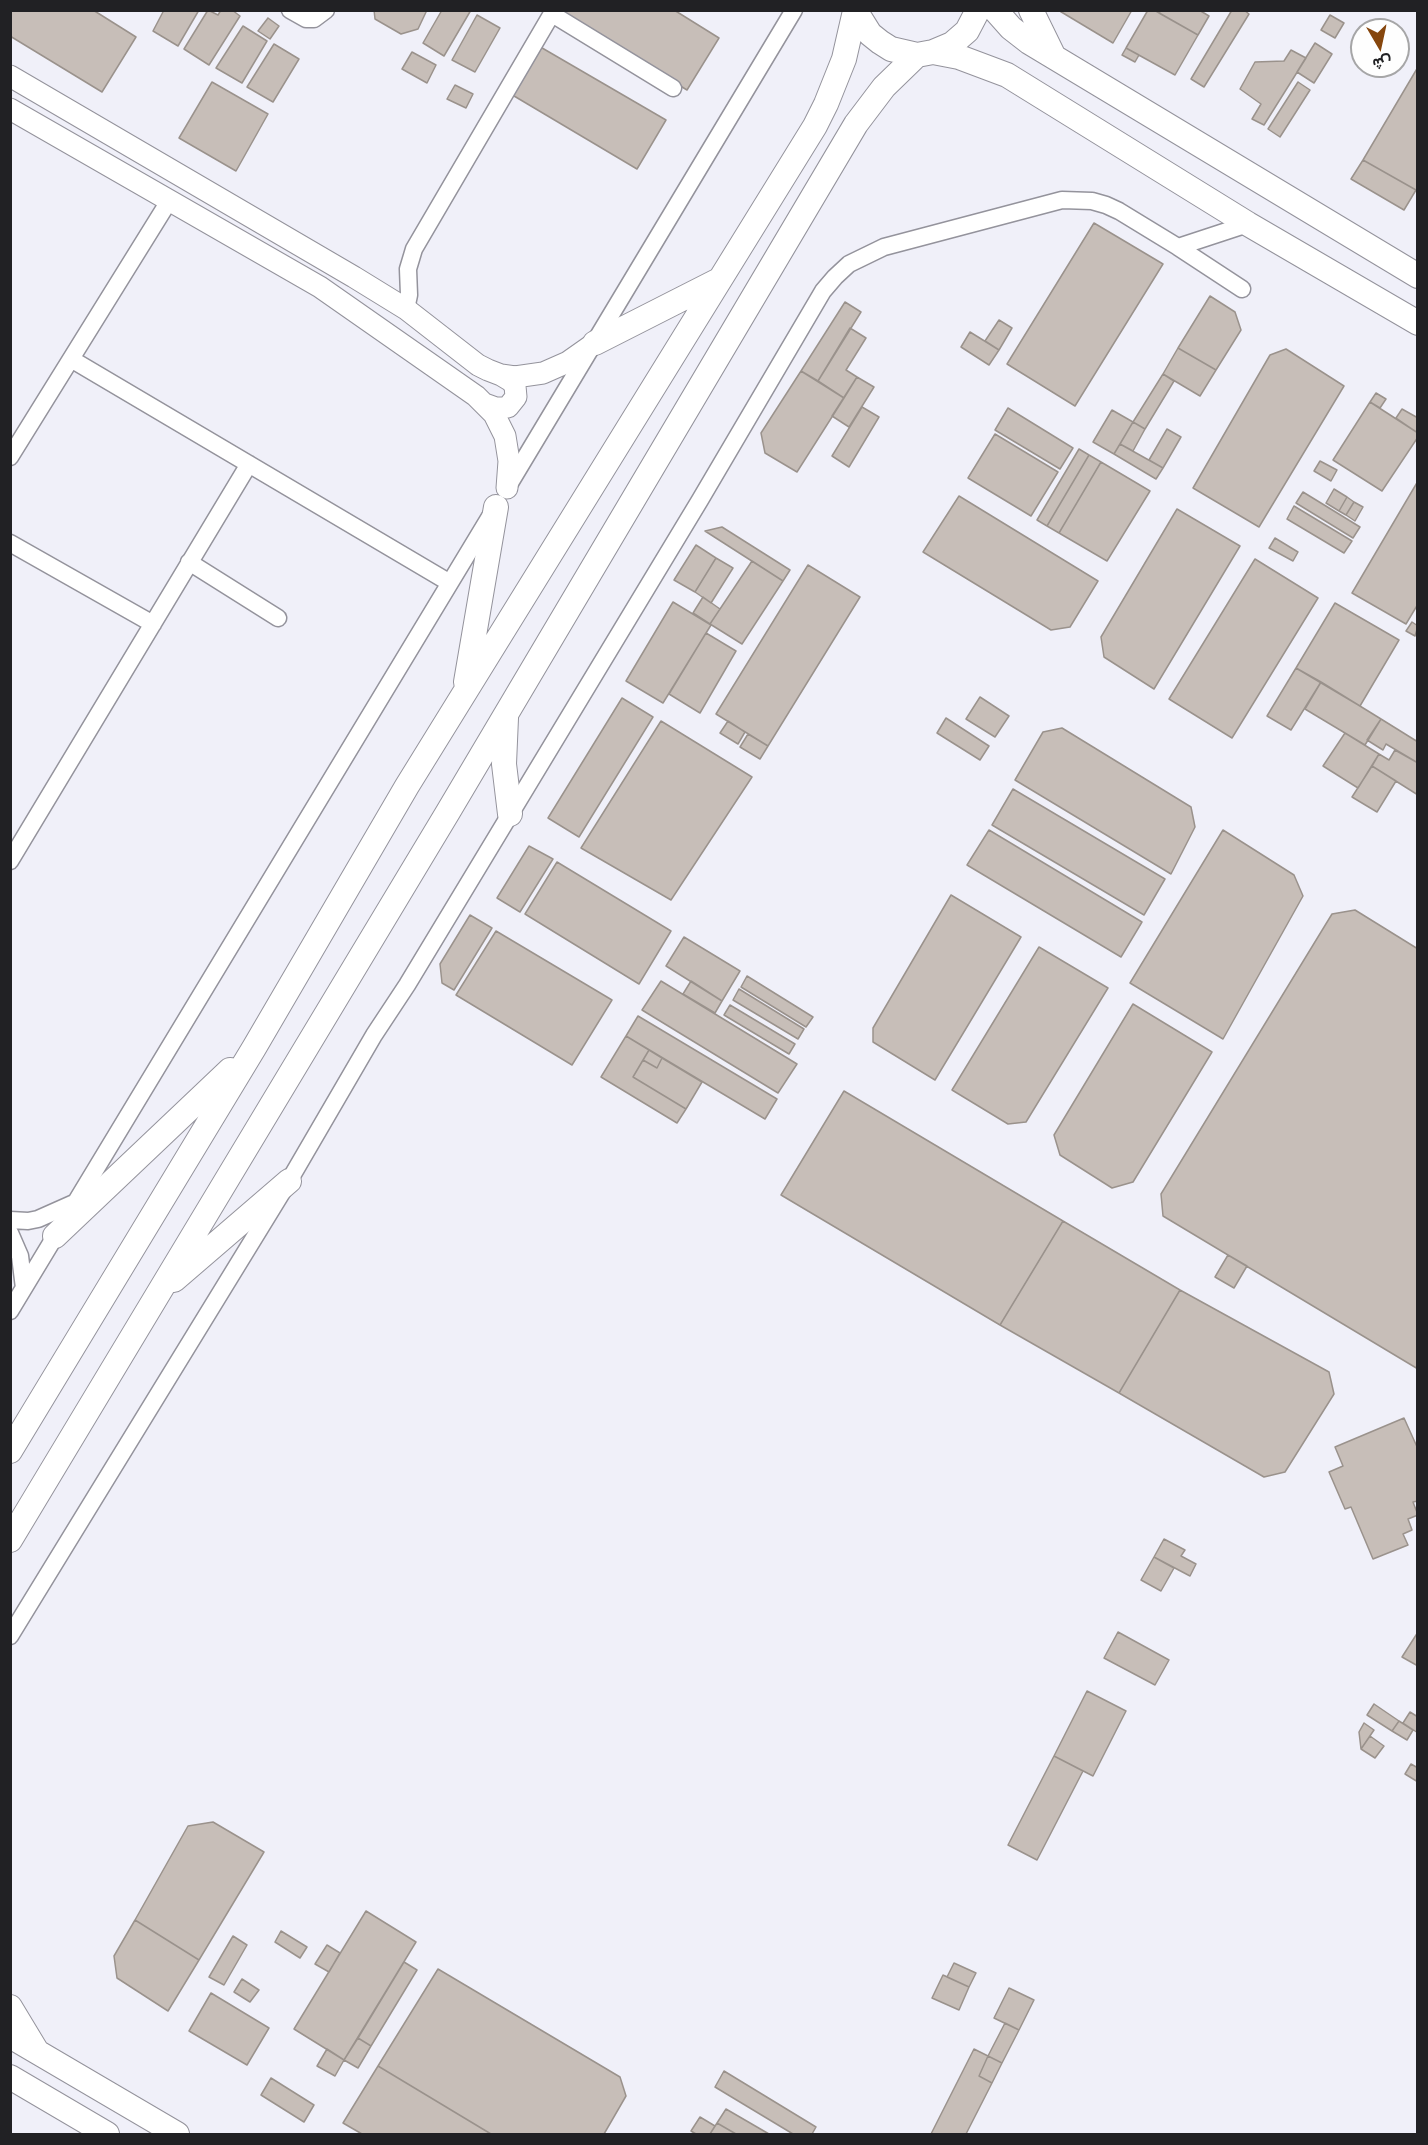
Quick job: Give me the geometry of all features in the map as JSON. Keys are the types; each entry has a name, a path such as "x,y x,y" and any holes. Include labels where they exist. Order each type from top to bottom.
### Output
{"main road":[{"path":"10,1540 856,124 884,87 925,53 952,44 967,31 978,10"},
{"path":"995,10 1011,28 1029,42 1418,276"},
{"path":"1031,10 1054,57"},
{"path":"855,11 870,34 891,49 959,57 1007,75 1248,224 1418,323"},
{"path":"10,1451 254,1048 407,786 826,104 844,59 855,11"},
{"path":"595,343 719,280"},
{"path":"464,694 501,498"},
{"path":"506,713 504,764 510,814"},
{"path":"55,1236 254,1048"},
{"path":"159,1294 289,1181"},
{"path":"10,2007 39,2054"},
{"path":"10,2036 177,2134"},
{"path":"10,2076 107,2134"}],"street":[{"path":"290,10 306,19 314,19 326,10"},
{"path":"10,1311 794,10"},
{"path":"406,309 409,295 408,269 414,249 553,12 673,88"},
{"path":"10,76 406,309 478,365 512,381 516,398 508,407 496,408 486,404 321,287 13,112"},
{"path":"10,1636 289,1181 374,1035 407,985 700,500 823,291 849,264 884,247 1062,200 1084,200 1106,205 1119,211 1242,289"},
{"path":"10,457 169,201"},
{"path":"1178,247 1248,224"},
{"path":"501,375 543,374 568,362 595,343"},
{"path":"71,359 450,583"},
{"path":"486,404 505,436 509,461 501,498"},
{"path":"10,861 249,464"},
{"path":"10,543 153,624"},
{"path":"189,562 278,618"},
{"path":"10,1220 38,1219 75,1203"},
{"path":"10,1233 20,1256 24,1288"}],"building":[{"path":"10,10 93,10 136,37 102,92 10,36"},
{"path":"164,10 199,10 178,46 153,31"},
{"path":"208,10 218,15 221,10 232,10 240,16 209,65 184,49"},
{"path":"374,10 427,10 418,29 401,34 375,19"},
{"path":"442,10 471,10 444,56 423,43"},
{"path":"560,10 674,10 719,38 687,90 559,12"},
{"path":"1058,10 1132,10 1113,43"},
{"path":"1148,10 1154,10 1198,35 1175,75 1126,48"},
{"path":"1161,10 1199,10 1209,16 1198,35 1159,13"},
{"path":"1232,10 1244,10 1249,14 1204,87 1191,79"},
{"path":"477,15 500,28 475,72 452,60"},
{"path":"1330,15 1344,23 1335,38 1321,30"},
{"path":"268,18 279,26 270,39 258,31"},
{"path":"243,26 267,41 242,83 216,68"},
{"path":"1315,43 1332,54 1314,83 1297,72"},
{"path":"274,44 299,59 273,102 247,87"},
{"path":"537,45 666,120 637,169 509,93"},
{"path":"1126,48 1139,55 1135,62 1122,55"},
{"path":"1291,50 1306,58 1264,125 1252,119 1261,104 1240,89 1255,62 1284,61"},
{"path":"412,52 436,65 427,83 402,69"},
{"path":"1418,67 1418,188 1416,190 1363,160"},
{"path":"212,82 268,114 236,171 179,138"},
{"path":"1298,82 1310,90 1280,137 1268,129"},
{"path":"455,85 473,94 466,108 447,99"},
{"path":"1363,160 1416,190 1404,210 1351,179"},
{"path":"1094,223 1163,264 1075,406 1007,364"},
{"path":"1210,296 1235,312 1241,330 1216,370 1178,348"},
{"path":"845,302 861,312 818,381 801,371"},
{"path":"999,320 1012,328 999,350 985,341"},
{"path":"850,328 866,338 846,370 857,377 844,398 818,381"},
{"path":"970,332 999,350 989,365 961,347"},
{"path":"1178,348 1216,370 1200,396 1163,374"},
{"path":"1286,349 1344,386 1259,527 1193,488 1270,355"},
{"path":"801,371 844,398 797,472 765,453 761,433"},
{"path":"1163,374 1174,381 1145,429 1133,422"},
{"path":"857,377 874,387 849,427 832,416"},
{"path":"1376,393 1386,399 1380,408 1370,402"},
{"path":"1370,402 1418,433 1418,437 1382,491 1333,460"},
{"path":"862,407 879,417 849,467 832,456"},
{"path":"1008,408 1073,448 1060,469 995,430"},
{"path":"1402,409 1418,418 1418,433 1396,418"},
{"path":"1112,410 1133,422 1114,454 1093,442"},
{"path":"1133,422 1145,429 1133,451 1120,444"},
{"path":"1167,429 1181,437 1163,468 1149,460"},
{"path":"995,434 1058,472 1031,516 968,478"},
{"path":"1120,444 1163,468 1156,479 1114,454"},
{"path":"1079,449 1089,455 1047,526 1037,520"},
{"path":"1089,455 1101,462 1059,533 1047,526"},
{"path":"1320,461 1337,470 1331,481 1314,471"},
{"path":"1101,462 1150,491 1107,561 1059,533"},
{"path":"1418,481 1418,604 1406,624 1352,593"},
{"path":"1334,489 1347,497 1339,511 1326,503"},
{"path":"1303,492 1360,527 1353,538 1296,503"},
{"path":"959,496 1098,581 1070,627 1051,630 923,552"},
{"path":"1347,497 1354,502 1346,515 1339,511"},
{"path":"1354,502 1363,507 1355,521 1346,515"},
{"path":"1294,506 1352,541 1344,553 1287,519"},
{"path":"1177,509 1240,546 1154,689 1104,657 1101,637"},
{"path":"722,527 790,570 783,581 705,531"},
{"path":"1275,538 1298,552 1293,561 1269,548"},
{"path":"696,545 716,558 695,592 674,580"},
{"path":"716,558 733,568 711,603 695,592"},
{"path":"1255,559 1318,598 1232,738 1169,699"},
{"path":"752,561 783,581 742,644 710,624"},
{"path":"808,565 860,597 768,746 716,714"},
{"path":"703,597 720,609 710,624 693,613"},
{"path":"673,602 711,625 663,703 626,681"},
{"path":"1335,603 1399,640 1360,706 1296,668"},
{"path":"1412,622 1418,626 1415,636 1406,631"},
{"path":"706,633 736,651 700,713 669,694"},
{"path":"1296,668 1321,682 1291,730 1267,716"},
{"path":"1321,682 1381,719 1365,745 1305,709"},
{"path":"980,697 1009,716 995,737 966,719"},
{"path":"622,698 653,717 579,837 548,818"},
{"path":"946,718 989,746 980,760 937,733"},
{"path":"1381,719 1418,742 1418,763 1386,744 1383,750 1367,740"},
{"path":"661,721 752,777 671,900 581,848"},
{"path":"728,721 745,732 738,744 720,733"},
{"path":"1062,728 1191,807 1195,827 1171,874 1015,780 1043,732"},
{"path":"1345,733 1379,754 1358,788 1323,766"},
{"path":"748,734 768,746 760,759 740,747"},
{"path":"1395,750 1418,763 1418,795 1372,766 1379,754 1389,760"},
{"path":"1372,766 1396,781 1377,812 1352,797"},
{"path":"1013,789 1165,879 1144,915 992,825"},
{"path":"989,830 1142,922 1121,957 967,865"},
{"path":"1223,830 1294,875 1303,896 1223,1039 1130,983"},
{"path":"529,846 553,859 520,912 497,898"},
{"path":"557,862 671,931 639,984 525,914"},
{"path":"951,895 1021,937 935,1080 873,1042 873,1028"},
{"path":"1355,910 1418,949 1418,1369 1163,1216 1161,1194 1332,914"},
{"path":"470,915 492,928 454,990 442,983 440,964"},
{"path":"496,931 612,1000 572,1065 456,995"},
{"path":"684,937 740,971 722,1001 666,966"},
{"path":"1039,947 1108,988 1026,1122 1008,1124 952,1090"},
{"path":"747,976 813,1017 806,1027 741,987"},
{"path":"661,981 797,1064 778,1093 642,1010"},
{"path":"691,981 722,1001 715,1013 683,994"},
{"path":"739,989 804,1029 798,1039 733,1000"},
{"path":"1133,1004 1212,1052 1133,1182 1112,1188 1060,1155 1054,1135"},
{"path":"730,1005 795,1044 789,1054 724,1015"},
{"path":"638,1016 777,1099 765,1119 626,1036"},
{"path":"626,1036 649,1050 633,1077 686,1109 677,1123 601,1077"},
{"path":"649,1050 662,1058 657,1068 643,1060"},
{"path":"662,1058 702,1082 686,1109 633,1077 643,1060 657,1068"},
{"path":"844,1091 1063,1221 1000,1325 781,1195"},
{"path":"1063,1221 1180,1290 1119,1393 1000,1325"},
{"path":"1228,1255 1247,1266 1234,1288 1215,1277"},
{"path":"1180,1290 1329,1372 1334,1394 1285,1472 1264,1477 1119,1393"},
{"path":"1404,1418 1418,1449 1418,1501 1413,1502 1418,1515 1408,1519 1412,1530 1403,1534 1408,1545 1373,1559 1351,1507 1345,1509 1329,1472 1343,1466 1335,1447"},
{"path":"1164,1539 1185,1550 1181,1556 1196,1564 1190,1576 1154,1557"},
{"path":"1154,1557 1174,1568 1161,1591 1141,1580"},
{"path":"1118,1632 1169,1660 1155,1685 1104,1658"},
{"path":"1418,1632 1418,1666 1402,1657"},
{"path":"1087,1691 1126,1711 1093,1776 1054,1756"},
{"path":"1374,1704 1399,1721 1392,1731 1367,1715"},
{"path":"1410,1712 1418,1717 1418,1733 1403,1723"},
{"path":"1399,1721 1413,1730 1407,1740 1392,1731"},
{"path":"1364,1723 1374,1730 1361,1749 1359,1732"},
{"path":"1370,1736 1384,1746 1375,1758 1361,1749"},
{"path":"1054,1756 1083,1771 1037,1860 1008,1845"},
{"path":"1411,1764 1418,1768 1418,1782 1405,1774"},
{"path":"213,1822 264,1852 199,1960 135,1920 188,1826"},
{"path":"366,1911 416,1942 344,2060 294,2029"},
{"path":"135,1920 199,1960 168,2011 117,1978 114,1956"},
{"path":"281,1931 307,1947 300,1958 275,1942"},
{"path":"233,1936 247,1945 224,1985 209,1977"},
{"path":"327,1945 340,1953 329,1972 315,1964"},
{"path":"404,1962 417,1970 371,2046 358,2038"},
{"path":"954,1963 976,1973 969,1987 947,1977"},
{"path":"438,1969 620,2077 626,2096 604,2134 491,2134 378,2066"},
{"path":"943,1975 969,1987 959,2010 932,1998"},
{"path":"242,1979 259,1990 250,2002 234,1992"},
{"path":"1009,1988 1034,2000 1019,2030 994,2018"},
{"path":"211,1993 269,2028 247,2065 189,2031"},
{"path":"1005,2023 1019,2030 1002,2063 988,2056"},
{"path":"358,2038 371,2046 358,2068 344,2060"},
{"path":"327,2049 344,2060 335,2076 317,2066"},
{"path":"974,2049 988,2056 979,2076 992,2083 966,2134 931,2134"},
{"path":"988,2056 1002,2063 992,2083 979,2076"},
{"path":"378,2066 491,2134 362,2134 343,2123"},
{"path":"724,2071 816,2127 812,2134 793,2134 715,2087"},
{"path":"271,2078 314,2105 304,2122 261,2095"},
{"path":"726,2109 769,2134 736,2134 717,2123"},
{"path":"700,2117 715,2126 710,2134 696,2134 691,2131"},
{"path":"717,2123 736,2134 710,2134"}]}
